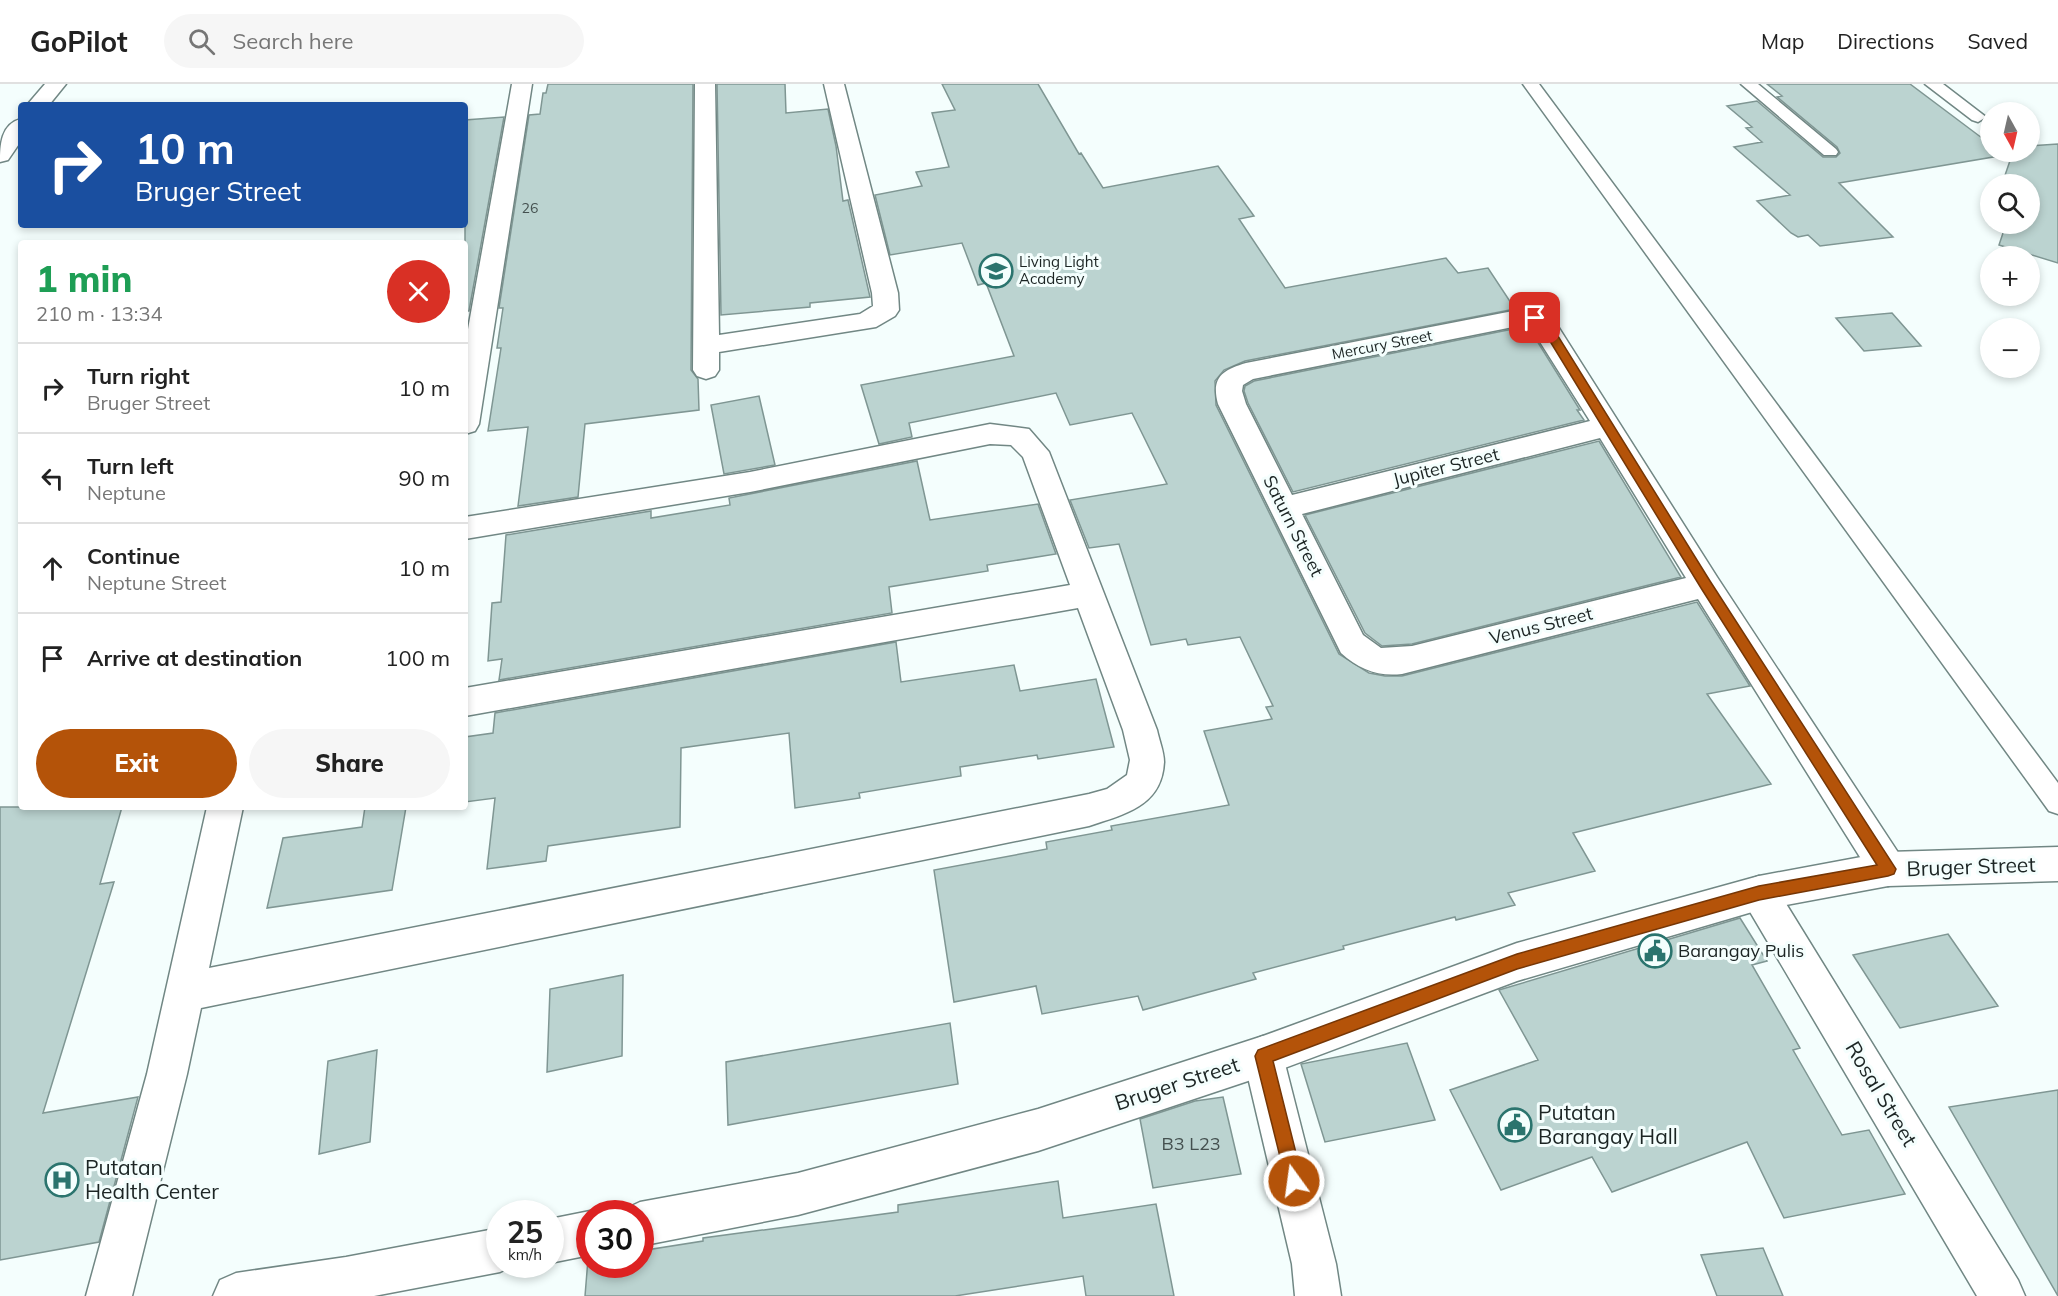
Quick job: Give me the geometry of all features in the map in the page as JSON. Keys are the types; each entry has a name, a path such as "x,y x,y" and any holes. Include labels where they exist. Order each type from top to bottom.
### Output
{"street":[{"path":"41,102 56,84"},
{"path":"468,406 522,84"},
{"path":"705,84 706,370"},
{"path":"706,345 867,321 886,310 885,293 834,84"},
{"path":"0,155 18,130"},
{"name":"Mercury Street","path":"1231,380 1246,372 1513,319 1535,318 1549,330 1608,426"},
{"name":"Saturn Street","path":"1231,380 1228,391 1232,404 1352,644 1375,661"},
{"path":"1608,426 1706,585 1888,869"},
{"name":"Jupiter Street","path":"1285,508 1608,426"},
{"path":"184,992 1089,810 1118,801 1143,783 1147,760 1140,730 1035,452 1019,436 990,434 750,482 468,528"},
{"name":"Venus Street","path":"1375,661 1390,663 1412,659 1706,585"},
{"path":"468,701 1090,594"},
{"path":"109,1296 166,1074 224,810"},
{"name":"Bruger Street","path":"654,1221 798,1194 1026,1134 1263,1056 1517,962 1759,893 1888,869 2058,864"},
{"name":"Rosal Street","path":"1759,893 2002,1296"},
{"path":"1263,1056 1314,1264 1318,1296"},
{"path":"236,1296 345,1288 486,1253"}],"lane":[{"path":"1531,84 2058,803"},
{"path":"1749,84 1830,152"},
{"path":"1933,84 1978,117"}],"building":[{"path":"548,84 693,84 691,370 698,379 699,410 585,424 578,497 518,506 528,427 488,431 501,348 497,348 503,308 499,308 529,115 540,114 543,93 546,93"},
{"path":"717,84 785,84 786,113 828,109 836,146 843,201 848,200 870,297 810,303 810,307 721,315"},
{"path":"942,84 1038,84 1079,154 1081,153 1103,188 1218,166 1254,216 1239,219 1285,288 1446,258 1458,273 1488,268 1515,309 1245,361 1224,370 1215,381 1216,405 1339,654 1369,673 1402,676 1697,602 1750,686 1707,694 1771,784 1573,833 1595,871 1508,893 1515,905 1456,920 1455,917 1343,946 1344,949 1253,973 1256,979 1143,1010 1138,996 1042,1014 1036,986 954,1002 934,870 1047,849 1046,842 1112,830 1111,826 1229,805 1204,731 1272,719 1266,707 1273,706 1240,637 1188,645 1186,639 1151,645 1119,544 1089,548 1070,500 1167,484 1132,413 1070,425 1056,393 909,423 912,437 879,444 861,385 1014,356 986,283 978,285 962,243 890,255 875,195 922,186 916,172 949,167 932,113 955,110"},
{"path":"1767,84 1910,84 1980,136 1980,159 1839,183 1893,237 1820,246 1808,235 1798,237 1791,233 1757,201 1790,195 1734,147 1762,142 1746,128 1752,127 1727,106 1757,101 1823,157 1836,157 1840,153 1837,147 1777,97 1782,96"},
{"path":"504,117 469,311 468,240 465,240 465,228 468,228 468,120"},
{"path":"2058,144 2058,263 2040,258 2040,246 1999,245 2003,234 2040,234 2040,174 2005,174 2010,162 2040,162 2040,145"},
{"path":"1892,313 1921,346 1864,351 1836,318"},
{"path":"1529,328 1584,420 1293,492 1244,391 1245,386 1254,381 1513,329"},
{"path":"759,396 775,465 724,474 711,405"},
{"path":"1599,441 1681,577 1412,644 1382,646 1365,633 1305,515"},
{"path":"917,461 930,520 1038,504 1056,554 987,565 988,571 889,587 892,613 499,680 502,659 488,661 492,603 501,602 506,535 651,511 651,518 730,505 729,498"},
{"path":"896,642 901,682 1014,665 1020,691 1096,679 1114,747 1038,759 1037,755 960,767 961,776 859,793 860,798 795,808 789,733 681,748 680,827 548,846 546,861 487,869 495,798 468,802 468,737 493,733 495,713"},
{"path":"0,807 18,807 18,810 121,810 100,884 114,882 43,1113 138,1097 99,1242 0,1260"},
{"path":"365,810 405,810 392,890 267,908 283,838 362,827"},
{"path":"1740,918 1767,961 1752,965 1800,1048 1793,1050 1842,1135 1869,1130 1905,1194 1784,1218 1747,1142 1612,1192 1592,1157 1501,1190 1450,1090 1538,1060 1499,990"},
{"path":"1948,934 1998,1006 1900,1028 1853,955"},
{"path":"623,975 622,1056 547,1072 550,989"},
{"path":"950,1023 958,1084 728,1125 726,1062"},
{"path":"1407,1043 1435,1120 1325,1142 1301,1064"},
{"path":"377,1050 370,1142 319,1154 328,1061"},
{"path":"2058,1090 2058,1296 1949,1107"},
{"path":"1223,1097 1241,1174 1153,1188 1140,1119 1195,1101"},
{"path":"1058,1181 1063,1218 1156,1204 1174,1296 1086,1296 1083,1276 955,1296 585,1296 586,1278 654,1278 654,1249 703,1241 703,1238 898,1212 898,1205"},
{"path":"1763,1248 1783,1296 1717,1296 1701,1255"}],"place":[{"name":"Living Light Academy","path":"996,271"},
{"name":"Barangay Pulis","path":"1655,951"},
{"name":"Putatan Barangay Hall","path":"1515,1125"},
{"name":"Putatan Health Center","path":"62,1180"}],"route":[{"path":"1294,1181 1263,1056 1517,962 1759,893 1888,869 1706,585 1549,330 1535,318"}]}
